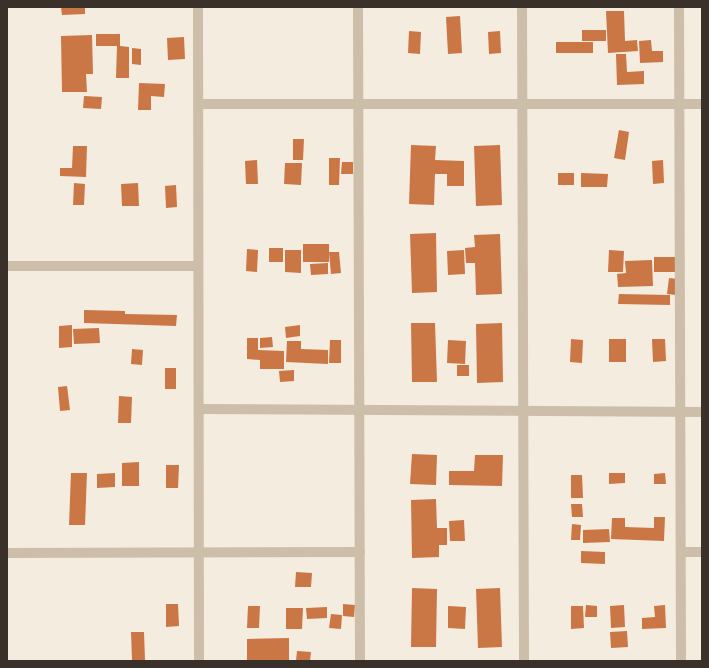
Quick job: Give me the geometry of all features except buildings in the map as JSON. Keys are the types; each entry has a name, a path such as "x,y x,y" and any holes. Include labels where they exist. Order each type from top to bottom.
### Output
{"street":[{"path":"198,7 199,661"},
{"path":"358,7 360,661"},
{"path":"522,7 524,661"},
{"path":"679,7 681,661"},
{"path":"198,104 702,104"},
{"path":"7,266 198,266"},
{"path":"199,409 702,412"},
{"path":"7,553 360,552"},
{"path":"681,552 702,552"}]}
